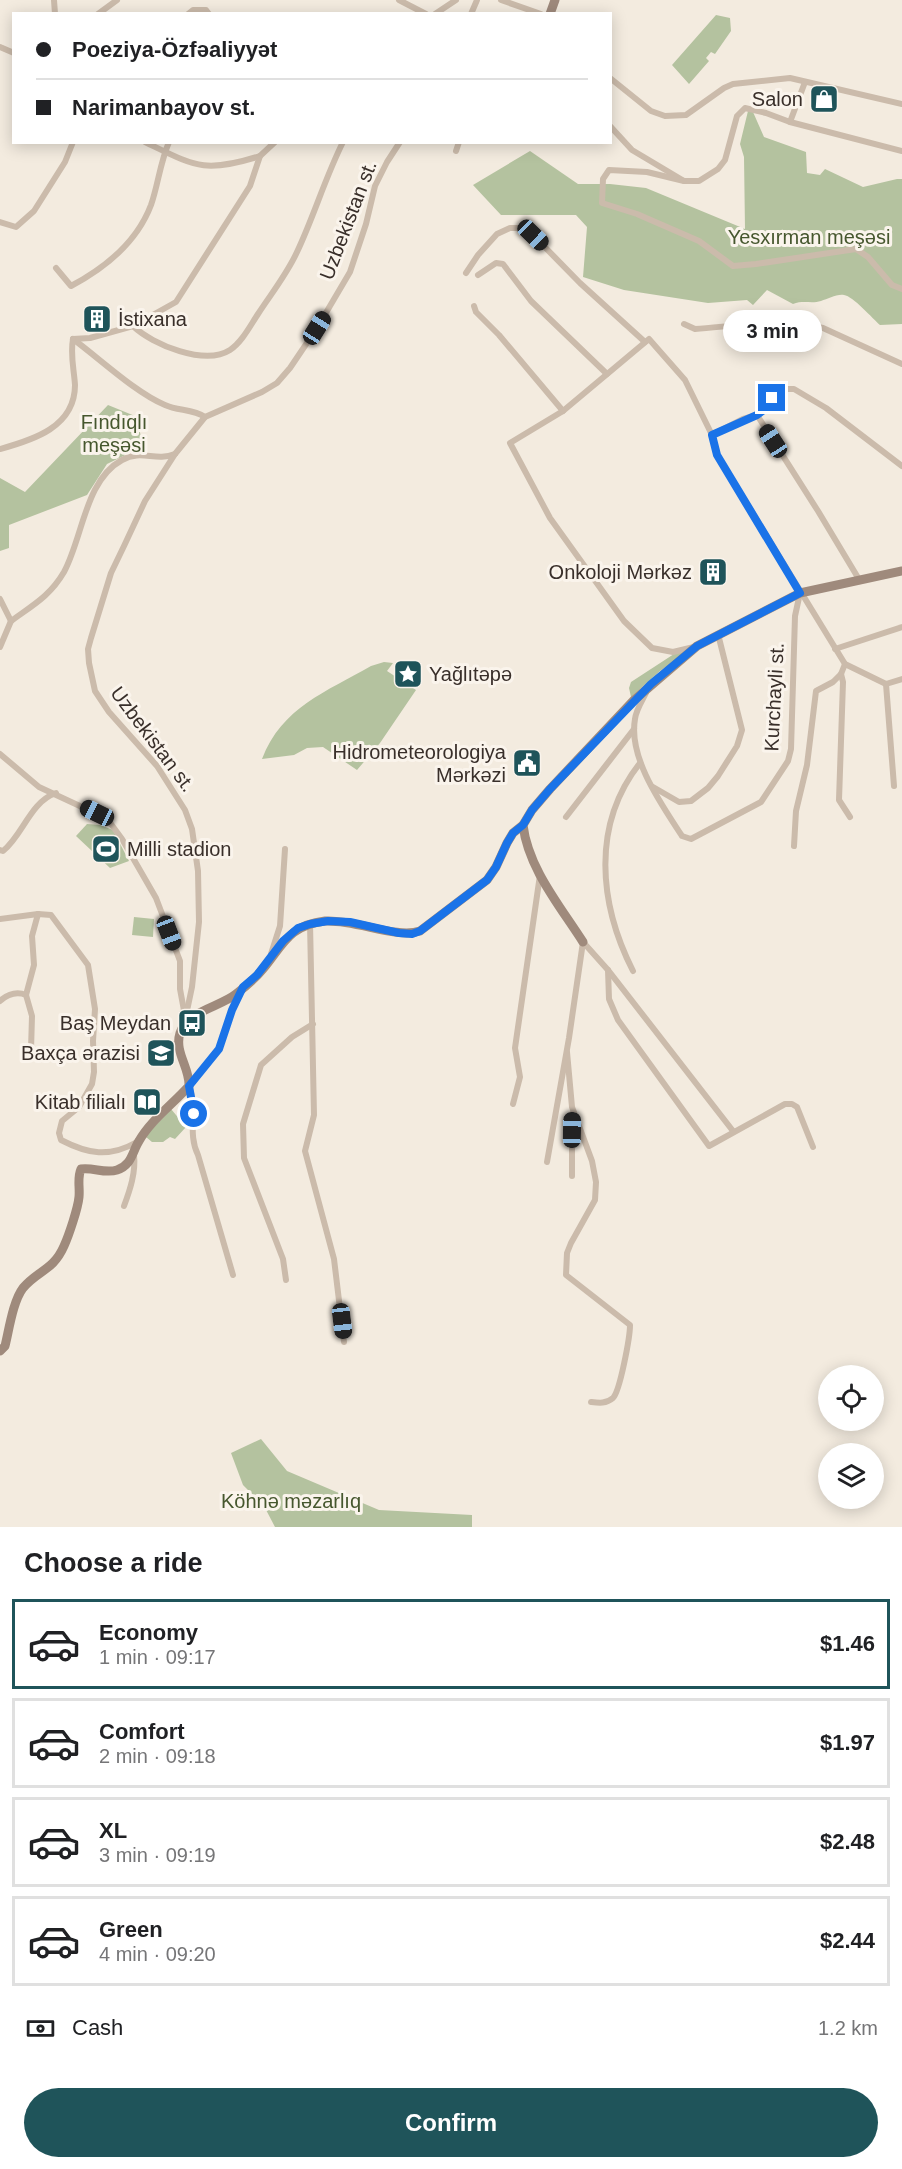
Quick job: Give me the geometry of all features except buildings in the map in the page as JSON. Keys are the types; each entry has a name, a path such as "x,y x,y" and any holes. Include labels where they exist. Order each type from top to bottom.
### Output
{"street":[{"path":"101,12 117,0"},
{"path":"399,0 422,12"},
{"path":"438,12 456,0"},
{"path":"501,0 535,12"},
{"path":"190,12 206,10 208,12"},
{"path":"612,80 651,111 675,116 687,115 733,84 790,78 902,104"},
{"path":"790,122 805,82"},
{"path":"902,152 746,108 736,116 725,160 718,169 699,180 684,182 647,172 609,170 603,179 602,203 637,214 699,241 733,266 856,249 868,257 892,285 902,289"},
{"path":"612,128 632,150 684,182"},
{"path":"0,222 16,227 34,211 65,162 72,144"},
{"path":"149,144 195,165 212,167 260,156 273,144"},
{"path":"56,268 71,286 124,248 140,229 151,204 168,144"},
{"path":"133,326 144,336 182,352 198,355 216,354 227,352 234,347 297,254 342,144"},
{"name":"Uzbekistan st.","path":"185,1021 192,987 199,922 198,871 192,829 185,810 157,766 114,718 95,691 88,650 111,573 145,501 175,454 205,417 270,387 290,368 350,272 366,224 375,186 399,144"},
{"path":"456,151 458,144"},
{"path":"73,339 90,338 133,326 160,313 176,302 250,186 260,156"},
{"path":"466,273 478,255 497,234 510,228 522,228 533,235 580,283 645,342"},
{"path":"478,275 496,263 503,264 531,301 607,374"},
{"path":"474,306 476,312 499,335 562,411"},
{"path":"684,324 695,328 781,323 810,325 823,328 902,364"},
{"path":"73,339 120,375 165,405 196,411 205,417"},
{"path":"0,448 41,435 63,418 71,404 75,387 70,352 73,339"},
{"path":"697,646 673,652 652,648 624,621 550,518 510,443 562,411 649,339 685,380 712,435 717,455 845,664 886,684 902,679"},
{"path":"712,435 757,415 765,409 781,389 794,389 840,418 902,466"},
{"path":"757,415 860,581"},
{"path":"0,647 11,621 49,594 65,570 95,491 112,467 121,460 138,454 160,458 175,454"},
{"path":"185,1021 234,996 257,975 283,941 298,928 328,921 350,922 399,933 412,934 420,931 487,880 513,833 523,825 532,810 550,789 651,684 697,646 800,593 902,572"},
{"name":"Kurchayli st.","path":"634,729 640,763 682,836 691,839 761,802 788,761 792,749 793,648 795,616 800,593"},
{"path":"0,599 11,621"},
{"path":"835,649 902,627"},
{"path":"653,786 679,802 691,801 708,788 737,746 742,730 718,634"},
{"path":"794,846 796,811 800,804 807,765 816,691 833,682 841,674 845,664"},
{"path":"841,674 843,682 839,800 850,817"},
{"path":"566,817 634,729 635,717 651,684"},
{"path":"886,684 894,786"},
{"path":"0,754 39,787 97,813 111,824 156,898 180,961 180,989 185,1021 180,1032 179,1047 188,1077 194,1114 192,1143 198,1155 233,1275"},
{"path":"633,970 626,957 609,906 604,869 613,815 624,786 640,763"},
{"path":"0,850 3,851 8,847 28,817 48,796 56,793"},
{"path":"523,825 525,842 540,875 583,942 608,970 733,1131"},
{"path":"270,958 280,926 285,849"},
{"path":"513,1104 520,1077 515,1048 540,875"},
{"path":"0,919 38,914 51,915 88,964 95,1009 94,1072 92,1084 79,1107 62,1121 59,1133 61,1140 91,1153 115,1152 139,1142"},
{"path":"31,1050 32,1016 26,995 34,965 32,936 38,914"},
{"path":"310,924 314,1115 304,1151 334,1260 344,1342"},
{"path":"548,1162 583,942"},
{"path":"608,970 609,999 618,1020 709,1146 785,1104 792,1104 797,1107 813,1147"},
{"path":"0,1351 5,1346 19,1294 32,1279 52,1266 66,1243 76,1212 81,1169 115,1170 128,1164 150,1126 189,1086 219,1049 232,1010 243,987"},
{"path":"0,1001 8,994 26,995"},
{"path":"286,1280 283,1259 244,1158 243,1124 261,1065 292,1037 313,1024"},
{"path":"567,1052 572,1107 572,1176"},
{"path":"572,1107 592,1161 596,1182 595,1200 567,1253 566,1275 630,1325 630,1336 615,1396 606,1403 591,1402"},
{"path":"124,1206 135,1162 134,1155"}],"green space":[{"path":"716,15 730,18 731,31 715,54 711,52 706,58 709,61 689,84 672,65"},
{"name":"Yesxırman meşəsi","path":"748,111 753,112 764,137 806,152 807,173 820,175 825,169 863,187 902,179 902,324 880,325 858,303 844,295 818,302 793,304 767,290 753,305 747,300 708,303 624,290 583,277 587,227 576,215 501,215 473,185 530,151 578,184 610,184 646,188 745,229 744,157 740,144"},
{"name":"Fındıqlı meşəsi","path":"108,405 135,416 144,446 107,464 87,495 9,525 9,548 0,551 0,478 25,492"},
{"path":"688,651 660,671 631,697 629,688 631,682 674,654"},
{"path":"384,662 393,663 387,671 416,690 380,743 357,770 323,747 307,748 294,755 262,759 281,726 293,714 322,693 371,666"},
{"name":"Milli stadion","path":"87,824 100,825 113,830 129,861 110,868 76,836"},
{"path":"134,917 154,919 153,937 132,935"},
{"path":"171,1109 186,1127 175,1139 170,1137 163,1142 152,1142 146,1137"},
{"name":"Köhnə məzarlıq","path":"261,1439 287,1471 379,1510 472,1515 472,1527 275,1527 264,1506 243,1485 231,1453"}],"place":[{"name":"Salon","path":"824,99"},
{"name":"İstixana","path":"97,319"},
{"name":"Onkoloji Mərkəz","path":"713,572"},
{"name":"Yağlıtəpə","path":"408,674"},
{"name":"Hidrometeorologiya Mərkəzi","path":"527,763"},
{"name":"Milli stadion","path":"106,849"},
{"name":"Baş Meydan","path":"192,1023"},
{"name":"Baxça ərazisi","path":"161,1053"},
{"name":"Kitab filialı","path":"147,1102"}],"route":[{"path":"194,1114 189,1086 219,1049 232,1010 243,987 265,967 283,941 298,928 328,921 350,922 399,933 412,934 420,931 487,880 513,833 523,825 532,810 651,684 697,646 800,593 717,455 712,435 757,415 765,409 772,398"}]}
